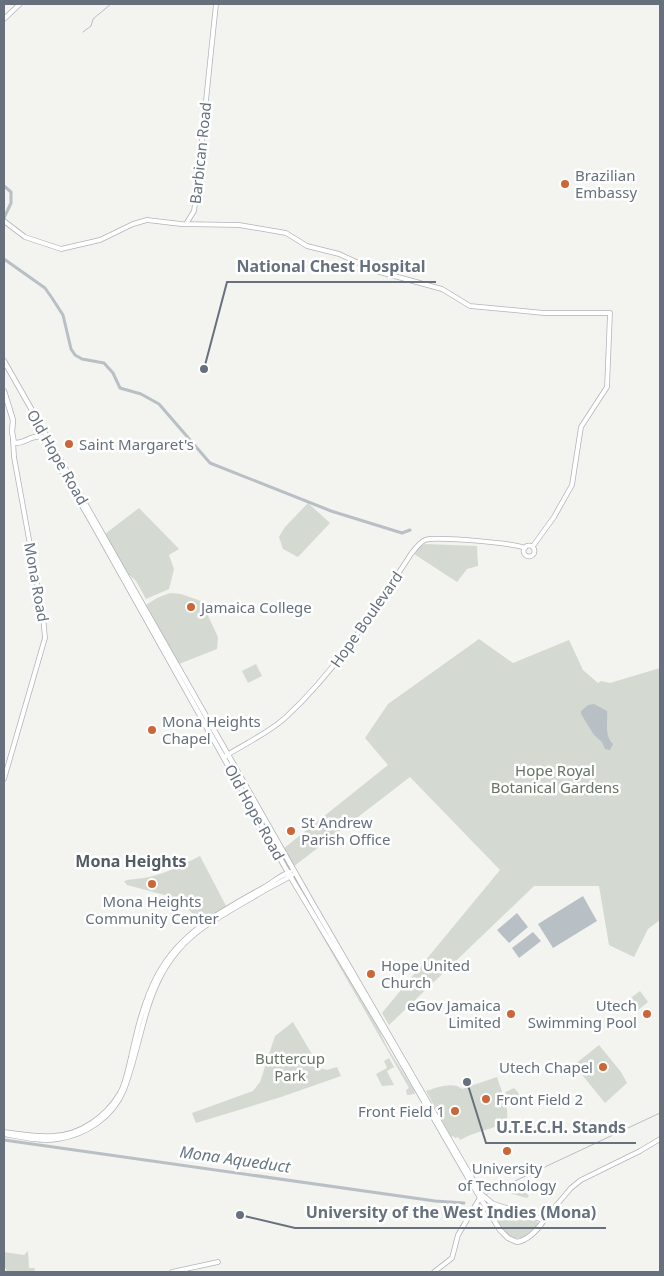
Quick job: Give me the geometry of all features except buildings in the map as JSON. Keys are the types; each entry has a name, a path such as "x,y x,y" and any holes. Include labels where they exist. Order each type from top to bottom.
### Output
{"main road":[{"name":"Old Hope Road","path":"4,362 226,756 289,874 481,1196 498,1206"},
{"name":"Old Hope Road","path":"4,391 13,420 14,443 22,443 35,436 42,437 226,756 295,871 492,1217 508,1238 517,1242 525,1239 544,1220"},
{"path":"35,436 39,432 37,421"},
{"path":"492,1217 492,1210 498,1206 544,1220"}],"street":[{"path":"4,18 20,4"},
{"name":"Barbican Road","path":"4,222 25,238 61,248 100,240 112,236 133,224 146,220 186,224 194,211 216,4"},
{"path":"194,211 196,220 201,224"},
{"path":"186,224 239,225 286,234 307,246 339,254 386,274 442,290 470,306 544,313 610,313 607,388 581,427 572,485 554,517 533,546 534,552 529,556 524,552 528,545 533,546"},
{"name":"Mona Road","path":"4,779 45,638 44,616 14,457 13,440"},
{"path":"14,457 15,450 22,443"},
{"name":"Hope Boulevard","path":"226,756 268,731 285,718 322,679 348,647 411,554 422,542 428,539 472,541 505,543 525,548"},
{"path":"4,1133 39,1136 62,1135 80,1130 101,1116 112,1105 124,1083 146,1001 157,975 180,943 199,926 295,871"},
{"path":"544,1220 571,1188 581,1180 640,1152 660,1139"},
{"path":"434,1272 452,1258 458,1235 481,1196"},
{"path":"172,1272 218,1262"}],"green space":[{"path":"308,503 330,523 298,557 283,549 279,537 285,527"},
{"path":"139,508 179,549 169,555 174,569 169,589 146,599 136,581 128,574 105,534"},
{"path":"425,544 477,546 478,566 467,569 457,582 414,554 418,548"},
{"path":"170,593 181,594 201,601 218,637 217,649 179,664 146,605"},
{"name":"Hope Royal Botanical Gardens","path":"479,639 513,663 569,640 583,670 598,683 601,681 610,683 660,668 660,920 648,929 634,957 609,945 599,886 534,886 389,1025 382,1013 500,870 410,777 293,867 283,849 388,765 365,738 388,704"},
{"path":"256,664 262,676 248,683 242,671"},
{"path":"200,856 226,906 201,922 172,897 127,885 124,881 159,875"},
{"path":"291,879 310,914 290,880"},
{"path":"310,915 316,920 415,1094 407,1095 406,1090 409,1088"},
{"path":"640,991 648,1002 637,1011 628,1000"},
{"name":"Buttercup Park","path":"293,1022 320,1068 327,1070 337,1067 341,1076 196,1123 192,1113 253,1091 260,1082 275,1036"},
{"path":"599,1045 621,1072 627,1083 605,1103 574,1065"},
{"path":"389,1058 394,1067 387,1071 394,1085 382,1086 376,1074 387,1068 384,1061"},
{"path":"497,1077 505,1100 506,1123 460,1140 458,1137 451,1137 426,1091 449,1085 462,1089"},
{"path":"514,1088 518,1092 521,1103 508,1105 504,1093"},
{"path":"517,1183 529,1196 527,1198 509,1193 507,1188"},
{"path":"496,1209 520,1218 537,1221 539,1226 522,1238 511,1238 503,1231 493,1213"},
{"path":"28,1251 29,1268 35,1268 34,1272 7,1272 4,1252 24,1255"}],"shaded area":[{"path":"594,704 607,711 607,733 613,744 610,750 605,749 581,714 581,711 588,705"},
{"path":"583,896 597,921 553,948 538,924"},
{"path":"517,913 528,927 509,943 497,930"},
{"path":"533,932 541,941 519,958 512,948"}],"waterway":[{"path":"83,32 91,26 93,19 111,4"},
{"path":"4,186 11,192 11,203 4,218"},
{"path":"4,259 45,288 63,315 71,349 75,355 82,359 104,363 113,373 120,388 141,394 159,404 210,463 331,511 402,533 410,530"},
{"path":"485,1195 660,1113"},
{"name":"Mona Aqueduct","path":"4,1140 435,1201 464,1203"}],"place":[{"name":"Brazilian Embassy","path":"565,184"},
{"name":"National Chest Hospital","path":"204,369"},
{"name":"Saint Margaret's","path":"69,444"},
{"name":"Jamaica College","path":"191,607"},
{"name":"Mona Heights Chapel","path":"152,730"},
{"name":"St Andrew Parish Office","path":"291,831"},
{"name":"Mona Heights Community Center","path":"152,884"},
{"name":"Hope United Church","path":"371,974"},
{"name":"eGov Jamaica Limited","path":"511,1014"},
{"name":"Utech Swimming Pool","path":"647,1014"},
{"name":"Utech Chapel","path":"603,1067"},
{"name":"U.T.E.C.H. Stands","path":"467,1082"},
{"name":"Front Field 2","path":"486,1099"},
{"name":"Front Field 1","path":"455,1111"},
{"name":"University of Technology","path":"507,1151"},
{"name":"University of the West Indies (Mona)","path":"240,1215"}],"district":[{"name":"Mona Heights","path":"131,861"}]}
